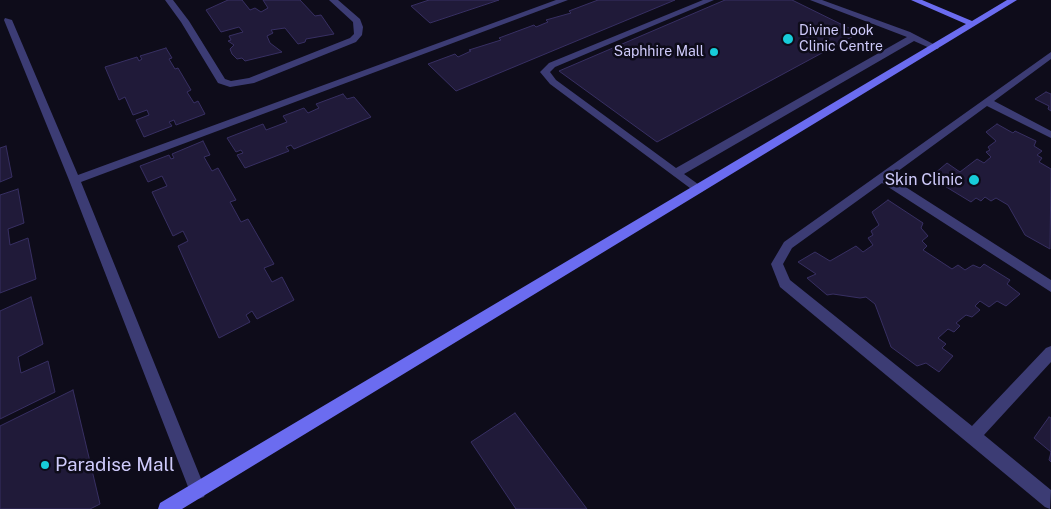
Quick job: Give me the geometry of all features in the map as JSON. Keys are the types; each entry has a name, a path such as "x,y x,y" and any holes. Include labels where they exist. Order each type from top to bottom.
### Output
{"street":[{"path":"169,0 185,21 221,81 230,84 251,81 353,40 358,34 359,27 357,21 333,0"},
{"path":"75,180 564,0"},
{"path":"698,190 554,82 545,72 552,66 710,0"},
{"path":"814,0 914,37 935,47"},
{"path":"915,0 973,24"},
{"path":"166,509 1013,0"},
{"path":"8,20 75,180 198,491"},
{"path":"676,174 914,37"},
{"path":"1051,55 788,245 777,264 784,283 1051,501"},
{"path":"988,102 1051,136"},
{"path":"881,177 1051,287"},
{"path":"973,436 1051,352"}],"building":[{"path":"228,0 242,0 250,10 255,8 261,12 268,8 263,0 300,0 315,16 321,15 334,34 306,39 305,42 298,44 285,28 271,30 273,33 267,36 270,43 282,52 245,61 242,58 237,59 230,49 234,45 228,41 231,40 229,36 243,32 239,27 221,32 206,10"},
{"path":"429,0 499,0 430,23 411,6"},
{"path":"598,0 675,0 456,91 428,64 455,54 458,57 471,51 469,50 501,40 499,38 534,25 536,27 548,22 546,20 571,13 569,11"},
{"name":"Saphhire Mall","path":"725,0 792,0 859,33 657,142 559,71"},
{"path":"166,48 172,58 169,59 175,69 178,68 191,90 187,92 194,103 198,101 205,114 176,125 174,120 169,122 172,126 144,137 136,120 149,115 147,110 133,115 125,97 119,100 105,67 137,57 139,61 142,59 140,56"},
{"path":"1046,92 1051,94 1051,111 1048,109 1049,106 1035,99"},
{"path":"343,94 347,99 354,97 371,117 294,149 291,145 286,147 289,151 245,168 237,155 243,153 241,150 236,152 227,138 263,124 266,130 287,122 283,116 304,108 308,113 319,108 316,104"},
{"path":"997,124 1013,133 1015,131 1036,141 1034,146 1042,151 1037,155 1042,158 1039,162 1051,169 1050,249 1025,235 1008,205 996,198 991,201 985,197 981,201 976,198 971,202 943,185 947,181 934,174 947,163 960,172 977,159 984,163 991,157 986,152 990,150 988,147 996,141 986,132"},
{"path":"203,141 210,155 204,157 212,171 218,168 236,200 230,202 241,222 248,219 274,264 264,268 272,282 282,277 294,300 257,319 252,311 246,315 250,322 219,338 178,246 188,241 183,231 173,236 152,192 167,186 162,176 148,182 140,166 169,155 171,159 174,158 172,154"},
{"path":"6,146 12,177 0,182 0,148"},
{"path":"18,189 24,223 8,229 10,245 28,238 36,279 0,293 0,195"},
{"path":"888,200 923,223 921,228 928,236 922,241 927,246 923,250 952,269 958,265 965,270 973,265 980,268 984,264 1010,280 1007,284 1020,294 1006,306 997,301 989,307 980,301 975,306 980,310 972,317 966,315 956,323 960,326 954,332 948,329 938,338 946,344 942,348 953,356 939,372 926,363 917,366 891,347 875,304 866,297 827,295 807,278 816,274 798,262 815,252 830,261 856,246 863,252 873,245 868,238 873,235 871,231 879,225 872,212"},
{"path":"31,297 43,344 18,357 21,373 48,361 55,392 0,419 0,311"},
{"name":"Paradise Mall","path":"73,390 100,504 90,509 0,509 0,426"},
{"path":"515,413 587,509 516,509 471,442"},
{"path":"1049,417 1051,418 1051,452 1034,438"}],"place":[{"name":"Divine Look Clinic Centre","path":"788,39"},
{"name":"Saphhire Mall","path":"714,52"},
{"name":"Skin Clinic","path":"974,180"},
{"name":"Paradise Mall","path":"45,465"}]}
